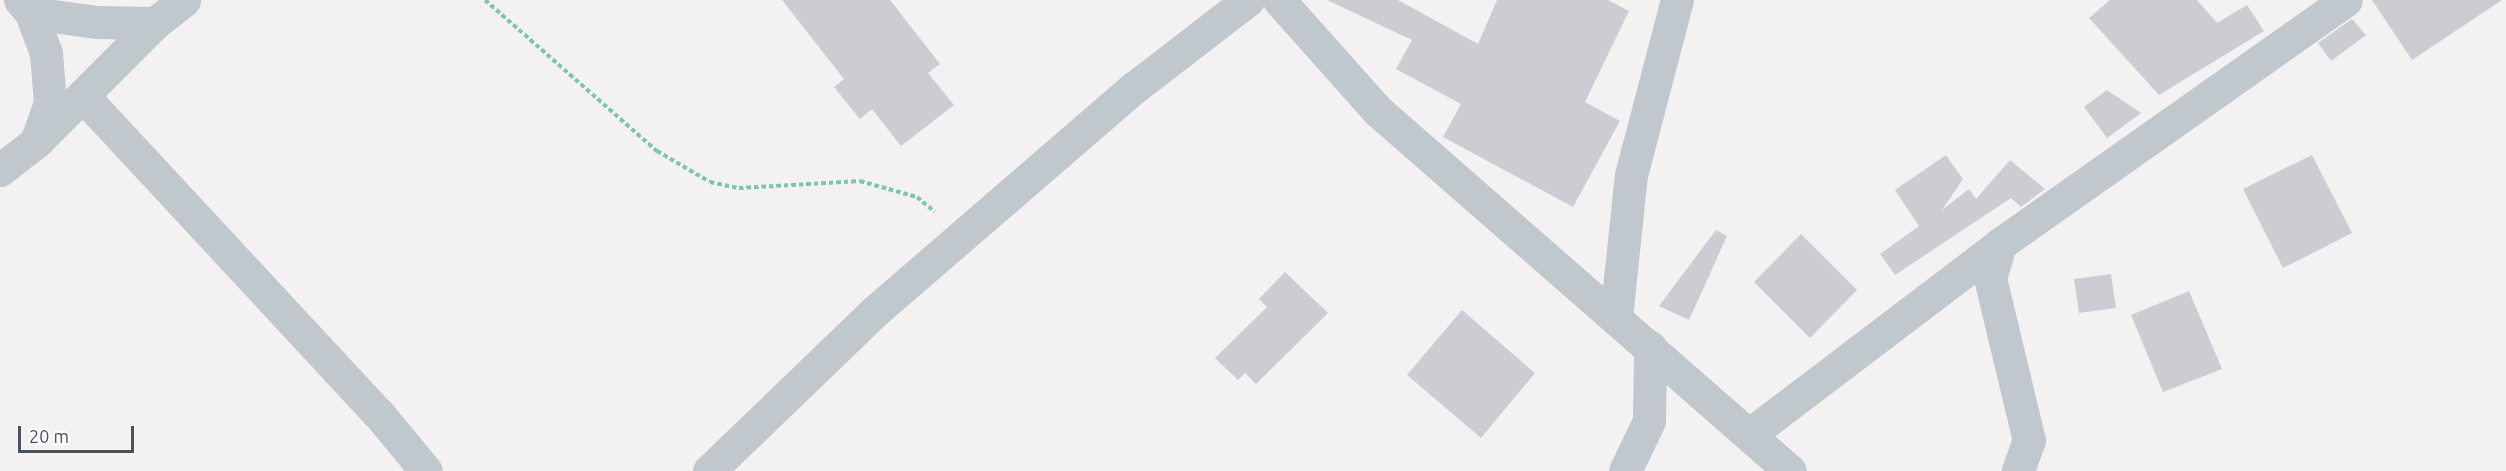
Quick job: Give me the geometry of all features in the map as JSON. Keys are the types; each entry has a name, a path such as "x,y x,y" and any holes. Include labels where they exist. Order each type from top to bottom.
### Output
{"street":[{"path":"0,170 36,142 155,22 184,0"},
{"path":"709,471 874,312 1135,87 1248,0"},
{"path":"1279,0 1378,111 1790,471"},
{"path":"1616,317 1630,175 1677,0"},
{"path":"1750,434 2000,244 2346,0"},
{"path":"25,7 97,22 155,22"},
{"path":"25,7 46,53 50,103 36,142"},
{"path":"83,96 378,413 426,471"},
{"path":"2000,244 1990,278 2028,440 2018,471"},
{"path":"1625,471 1649,421 1650,347"}],"path":[{"path":"485,0 657,151 710,182 739,188 860,181 917,196 963,236"}],"building":[{"path":"782,0 890,0 940,64 928,73 954,105 901,146 872,109 860,119 834,87 844,79"},
{"path":"1327,0 1398,0 1478,44 1497,0 1608,0 1629,11 1585,102 1620,121 1573,207 1443,137 1461,104 1396,69 1412,40"},
{"path":"2110,0 2197,0 2217,23 2247,5 2264,31 2159,95 2089,18"},
{"path":"2372,0 2502,0 2412,60"},
{"path":"2352,19 2366,35 2331,61 2318,43"},
{"path":"2107,90 2141,113 2107,138 2084,107"},
{"path":"1946,155 1963,179 1942,210 1969,189 1976,199 2010,160 2045,189 2021,207 2011,198 1895,275 1880,254 1919,226 1895,190"},
{"path":"2312,155 2352,233 2283,268 2243,189"},
{"path":"1716,230 1727,236 1689,320 1659,306"},
{"path":"1801,234 1857,290 1810,338 1754,282"},
{"path":"1285,272 1328,313 1256,384 1245,373 1238,380 1215,358 1267,307 1259,299"},
{"path":"2111,274 2116,308 2079,313 2074,279"},
{"path":"2189,291 2222,369 2163,392 2131,315"},
{"path":"1462,310 1535,373 1481,438 1407,375"}]}
